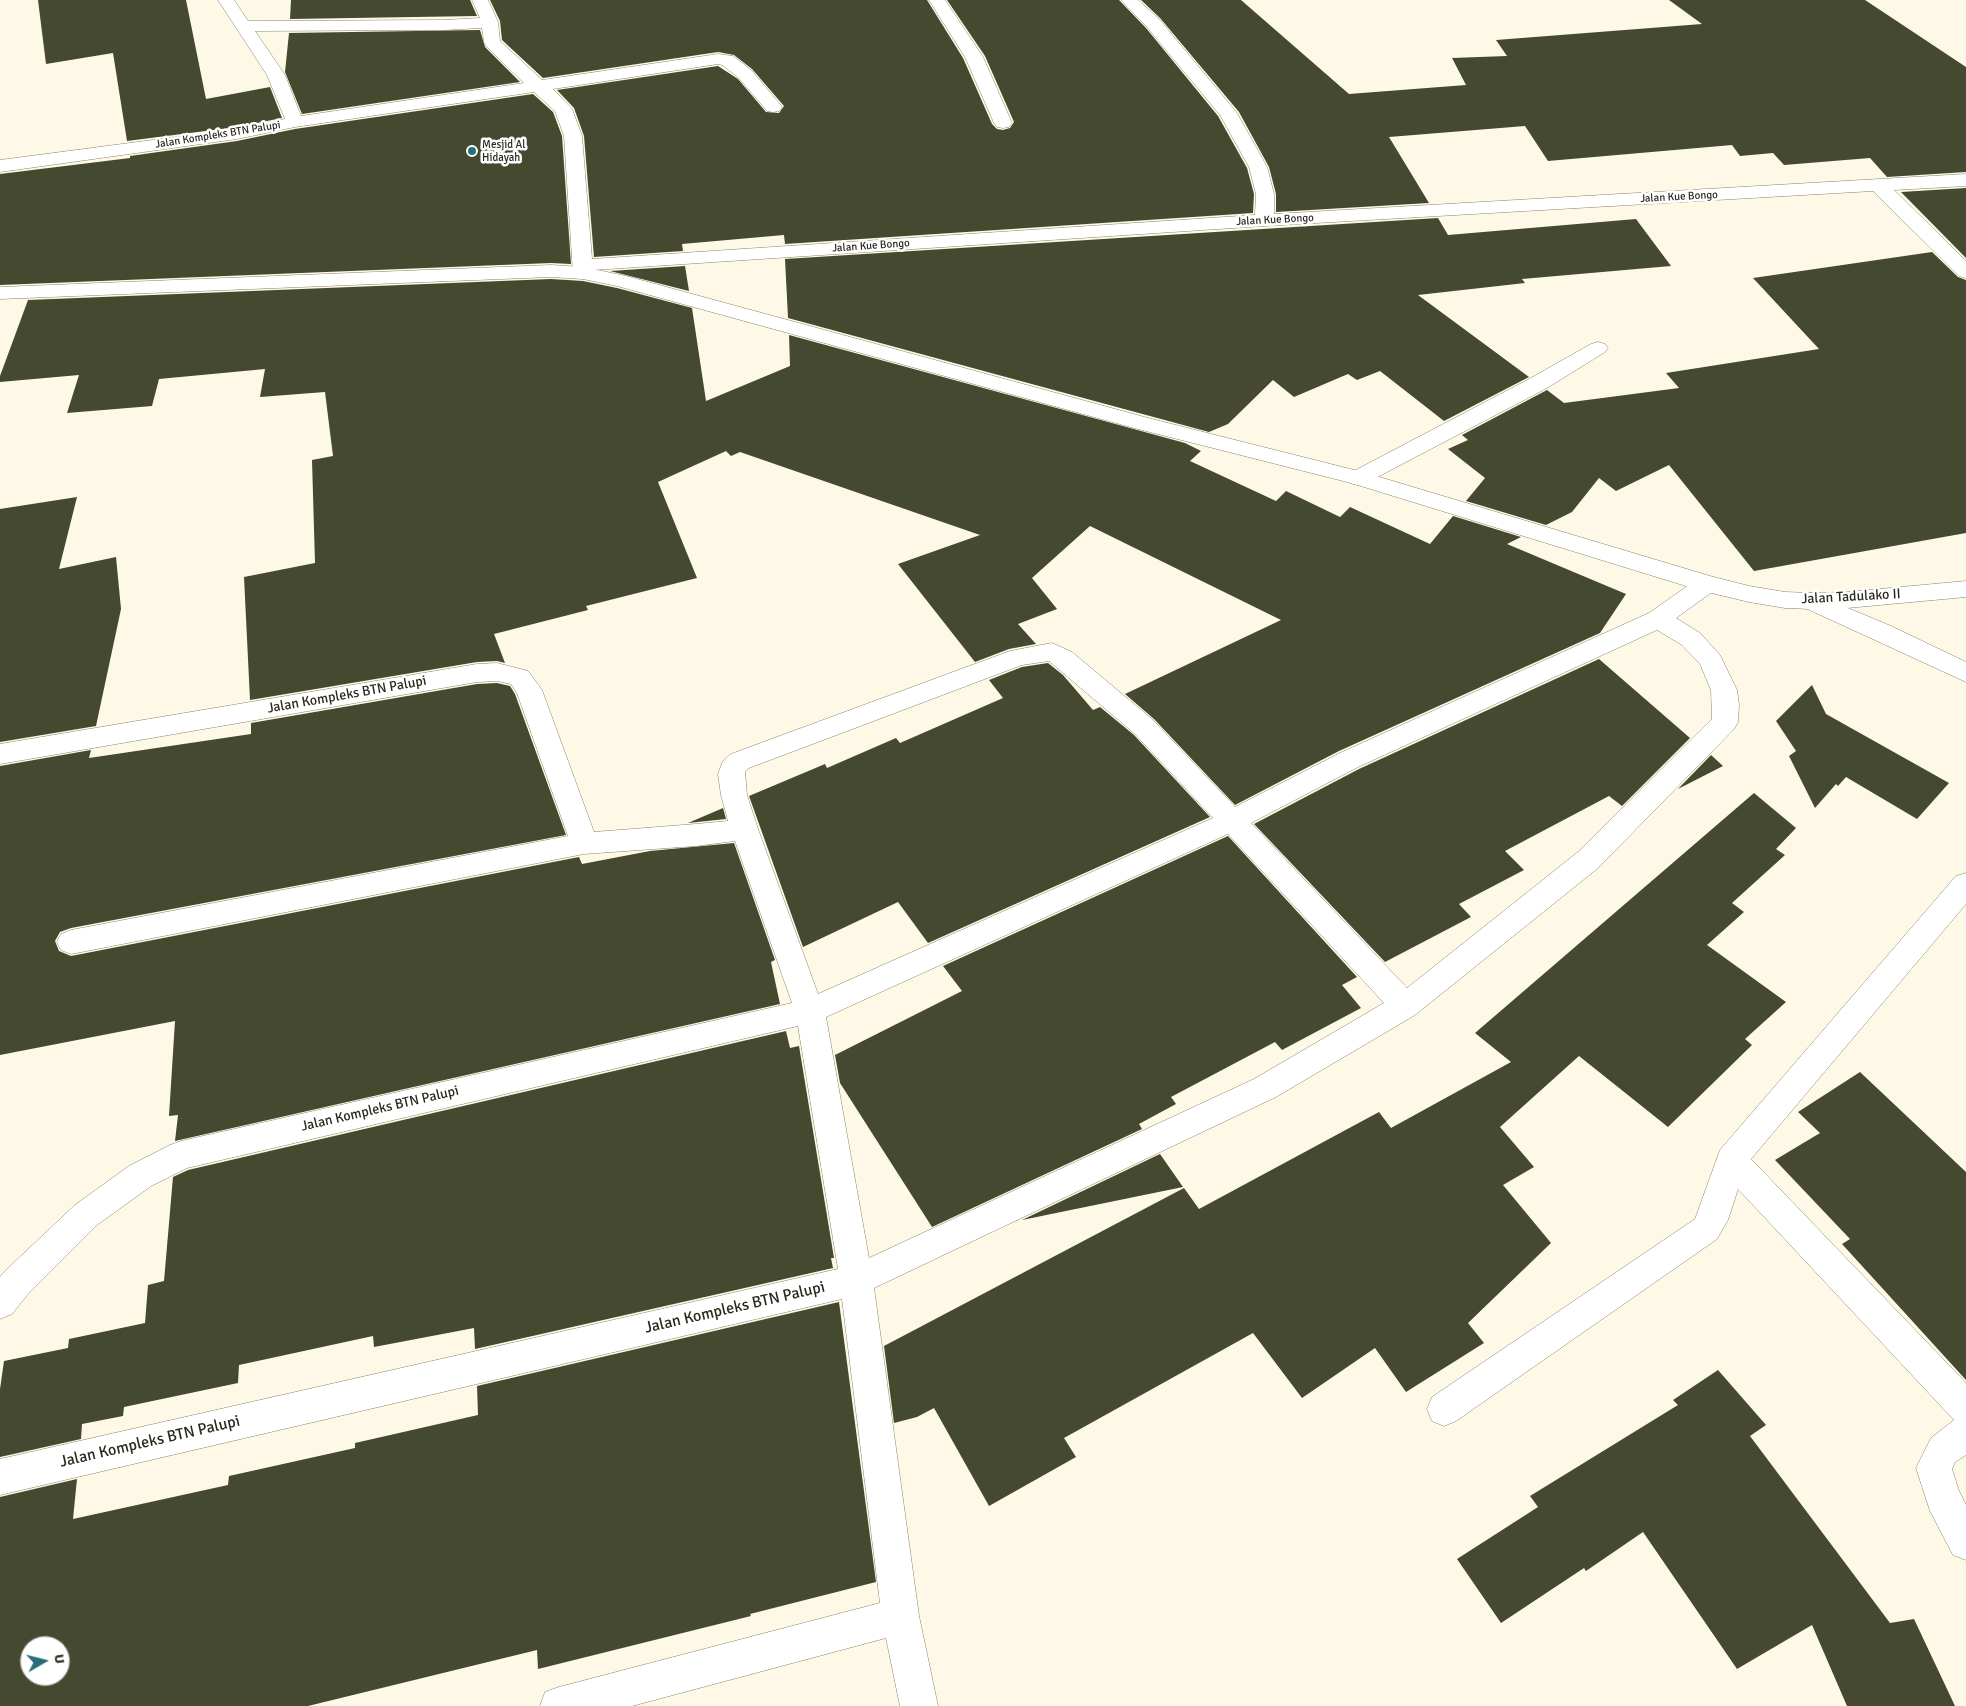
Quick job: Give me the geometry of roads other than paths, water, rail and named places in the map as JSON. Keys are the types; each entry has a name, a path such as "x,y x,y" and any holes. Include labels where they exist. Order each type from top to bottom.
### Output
{"street":[{"name":"Jalan Kompleks BTN Palupi","path":"0,166 237,134 295,122 276,75 226,0"},
{"path":"0,293 583,269 573,136 563,109 550,94 538,87 492,42 490,22 480,0"},
{"path":"937,0 974,57 1003,123"},
{"path":"1129,0 1183,57 1228,113 1258,168 1265,194 1264,220"},
{"path":"242,26 444,25 490,22"},
{"path":"295,122 718,59 727,60 740,69 773,107"},
{"name":"Jalan Kue Bongo","path":"583,269 1264,220 1966,180"},
{"path":"1878,185 1966,272"},
{"name":"Jalan Tadulako II","path":"583,269 1142,423 1358,478 1707,584 1785,600 1812,601 1846,600 1966,588"},
{"path":"1358,478 1539,383 1598,348"},
{"name":"Jalan Kompleks BTN Palupi","path":"0,1303 16,1283 86,1216 140,1176 181,1155 810,1011 1232,822 1349,760 1658,618 1707,584"},
{"path":"1812,601 1882,632 1966,673"},
{"name":"Jalan Kompleks BTN Palupi","path":"0,1476 856,1280 1265,1088 1405,1006 1588,860 1725,722 1726,705 1724,690 1704,650 1691,639 1658,618"},
{"path":"919,1706 900,1616 856,1280 810,1011 744,828 734,795 732,768 740,761 1019,657 1052,652 1063,658 1144,727 1405,1006"},
{"name":"Jalan Kompleks BTN Palupi","path":"0,754 477,673 497,672 519,678 529,690 584,843"},
{"path":"71,942 584,843 696,835 744,828"},
{"path":"1444,1409 1706,1229 1712,1220 1731,1160 1966,884"},
{"path":"1731,1160 1966,1408"},
{"path":"1966,1433 1943,1450 1934,1468 1943,1498 1966,1542"},
{"path":"559,1706 900,1616"}],"place":[{"name":"Mesjid Al Hidayah","path":"472,151"}]}
